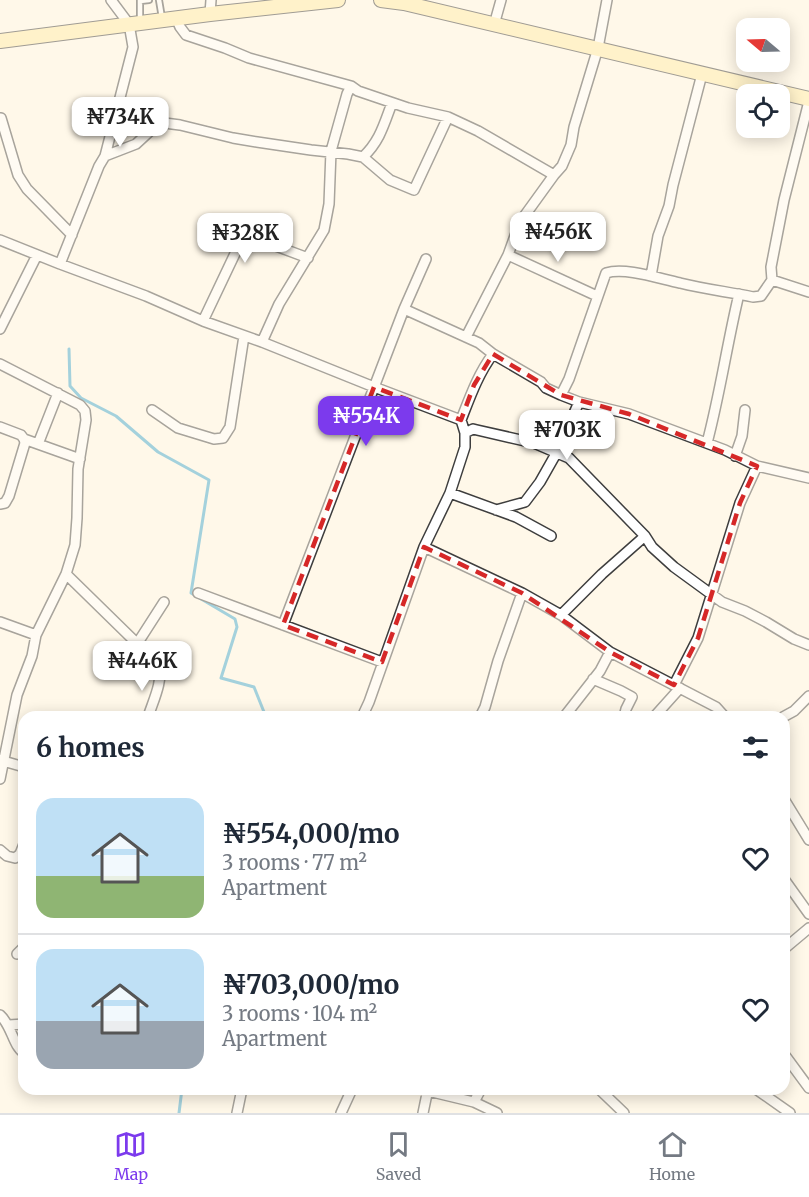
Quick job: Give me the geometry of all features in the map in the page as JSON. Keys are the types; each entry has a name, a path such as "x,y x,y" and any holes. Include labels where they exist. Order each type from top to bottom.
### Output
{"main road":[{"path":"0,41 169,19 210,7 338,0"},
{"path":"381,0 404,3 598,48 809,100"}],"street":[{"path":"60,264 105,156 133,47 134,23 111,0"},
{"path":"494,25 501,0"},
{"path":"466,337 508,255 520,222 562,166 571,145 598,48 607,0"},
{"path":"169,19 186,35 249,58 351,86 358,91 408,108 447,117 478,130 554,175"},
{"path":"651,276 658,236 669,206 702,74"},
{"path":"262,342 279,304 324,230 329,204 331,151 351,86"},
{"path":"561,395 569,379 606,273 651,276 753,297 761,296 772,280 771,267 784,200 809,100"},
{"path":"363,157 373,147 392,103"},
{"path":"105,156 136,144 157,122 180,125 233,138 363,157 390,180 414,190 447,117"},
{"path":"1,118 18,175 27,189 72,235"},
{"path":"203,321 240,241 246,237 252,237 308,258"},
{"path":"0,240 461,420"},
{"path":"0,329 37,255"},
{"path":"508,255 597,296"},
{"path":"283,625 404,309 426,259"},
{"path":"772,280 809,292"},
{"path":"707,443 717,407 739,294"},
{"path":"404,309 478,343 541,382 546,388 561,395 579,402 629,414 725,450 757,466 809,478"},
{"path":"152,410 178,428 214,439 223,438 230,427 244,336"},
{"path":"365,711 424,547 450,493 465,447 465,433 461,420 474,385 494,354"},
{"path":"0,364 80,405 85,411 86,420 78,470 75,545 66,574 36,634 32,656 17,696 2,760 0,779"},
{"path":"38,444 58,393"},
{"path":"496,510 525,502 540,482 557,452 579,402"},
{"path":"735,456 742,436 745,410"},
{"path":"0,427 21,435 24,439 80,459"},
{"path":"465,433 473,429 534,443 569,458 645,536 652,547 674,567 722,602 745,611 809,645"},
{"path":"0,504 5,502 9,496 25,444 24,439"},
{"path":"659,711 677,687 698,638 740,502 757,466"},
{"path":"450,493 516,517 551,536"},
{"path":"561,615 645,536"},
{"path":"424,547 522,593 561,615 610,652 677,687 713,711"},
{"path":"66,574 159,665 160,679 149,711"},
{"path":"198,593 382,662"},
{"path":"483,711 522,593"},
{"path":"137,644 164,602"},
{"path":"0,622 36,634"},
{"path":"569,711 610,652"},
{"path":"593,679 632,697 626,711"},
{"path":"790,713 809,696"},
{"path":"2,760 18,765"},
{"path":"790,809 809,840"},
{"path":"0,850 7,856 15,858 18,856"},
{"path":"790,887 809,914"},
{"path":"790,944 809,928"},
{"path":"0,1015 9,1025 18,1046"},
{"path":"9,1025 18,1024"},
{"path":"790,1062 809,1088"},
{"path":"237,1113 241,1095"},
{"path":"341,1113 349,1095"},
{"path":"423,1113 425,1095"},
{"path":"445,1095 474,1102 497,1113"},
{"path":"474,1102 478,1095"},
{"path":"605,1095 624,1113"},
{"path":"764,1095 790,1113"}],"lane":[{"path":"134,23 140,0 150,0"},
{"path":"159,0 169,19"}],"highlighted area":[{"path":"493,354 561,395 629,414 757,466 740,503 698,638 674,685 610,652 522,593 424,547 382,662 283,625 374,387 461,420 474,385"}],"waterway":[{"path":"69,349 70,386 81,398 116,416 158,452 209,480 191,593 235,619 237,627 221,678 254,687 264,711"},
{"path":"179,1113 181,1095"}]}
